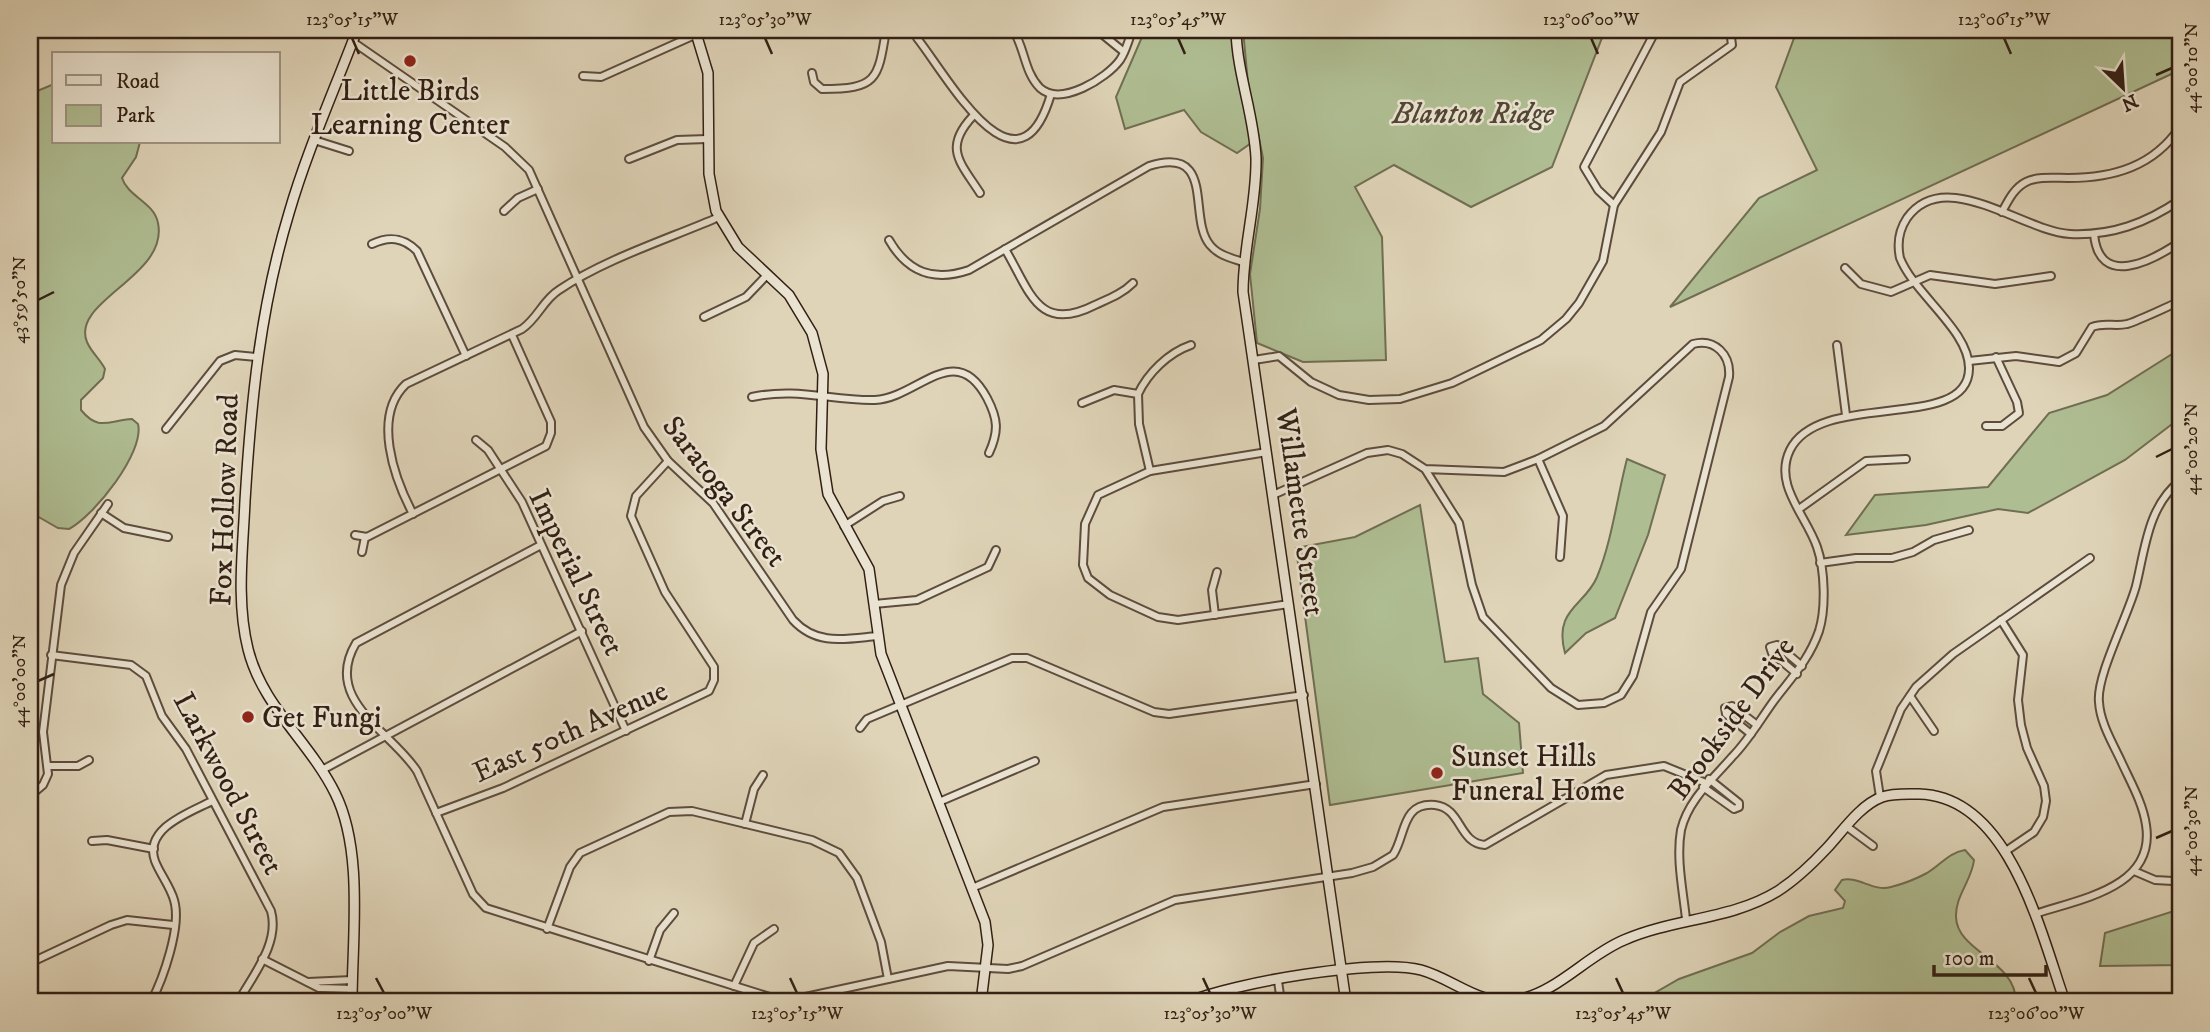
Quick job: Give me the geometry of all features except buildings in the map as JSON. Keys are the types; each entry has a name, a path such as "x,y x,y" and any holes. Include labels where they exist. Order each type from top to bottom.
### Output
{"street":[{"name":"Fox Hollow Road","path":"352,1002 349,841 336,794 322,770 267,695 248,650 244,631 241,574 250,412 257,356 277,256 314,139 357,30"},
{"path":"812,72 814,82 822,89 856,87 867,82 880,67 886,30"},
{"path":"1013,30 1025,51 1029,71 1041,89 1051,94 1069,93 1078,89 1115,65 1124,52 1132,30"},
{"path":"1097,30 1124,52"},
{"name":"Willamette Street","path":"1236,30 1240,76 1256,156 1254,207 1243,262 1243,292 1304,695 1346,1002"},
{"path":"1614,205 1598,190 1584,167 1656,30"},
{"path":"1254,360 1279,356 1311,382 1352,399 1400,399 1452,383 1529,346 1566,319 1603,261 1614,205 1661,132 1680,82 1733,41 1730,30"},
{"path":"583,76 601,77 696,32 708,73 709,174 719,217 738,247 789,295 812,333 822,367 824,394 822,470 832,502 869,569 877,636 900,706 988,933 981,1002"},
{"path":"917,38 973,116 1002,136 1023,138 1039,127 1051,94"},
{"name":"Saratoga Street","path":"353,41 520,158 538,188 644,427 668,461 713,503 799,626 825,640 877,636"},
{"path":"973,116 960,131 955,150 979,193"},
{"path":"2002,212 2026,182 2042,178 2101,177 2131,167 2157,155 2180,127"},
{"path":"314,139 349,151"},
{"path":"629,159 677,141 708,139"},
{"path":"889,240 907,264 919,272 950,276 969,270 1149,166 1173,163 1189,171 1195,179 1202,224 1209,244 1225,257 1243,262"},
{"path":"504,211 518,198 538,188"},
{"path":"2180,200 2132,226 2094,234 2043,229 2002,212 1955,198 1936,198 1919,206 1907,218 1899,239 1900,258 1914,281 1957,337 1969,361 2016,356 2052,362 2065,360 2081,348 2092,327 2130,323 2148,313 2172,307 2180,300"},
{"path":"413,514 402,492 394,466 388,415 391,402 406,384 529,324 556,291 579,278 719,217"},
{"path":"2094,234 2098,253 2110,264 2120,267 2138,264 2180,242"},
{"path":"372,244 395,238 405,241 417,251 466,356"},
{"path":"1005,249 1035,300 1054,315 1066,317 1078,314 1124,291 1133,283"},
{"path":"1845,268 1861,284 1885,292 1897,291 1914,281 1936,274 1981,283 2028,281 2051,276"},
{"path":"704,317 746,297 768,274"},
{"path":"355,535 365,537 413,514 540,451 550,439 552,427 512,334"},
{"path":"1273,495 1380,450 1402,454 1425,469 1459,523 1472,585 1483,617 1551,688 1578,705 1604,703 1621,695 1633,676 1651,612 1681,569 1729,377 1729,364 1724,353 1704,343 1688,347 1604,426 1538,459 1504,472 1425,469"},
{"path":"1150,471 1139,424 1138,394 1149,376 1171,354 1191,345"},
{"path":"1837,345 1846,415"},
{"path":"166,429 220,361 235,355 257,356"},
{"path":"1986,426 2002,426 2019,412 1996,357"},
{"name":"Brookside Drive","path":"1686,919 1679,846 1682,826 1706,783 1734,756 1797,674 1820,629 1823,600 1818,549 1786,483 1784,467 1790,450 1800,435 1846,415 1936,405 1950,400 1966,384 1969,361"},
{"path":"752,397 779,391 884,399 943,373 964,373 980,386 997,419 998,430 989,453"},
{"path":"1082,403 1114,390 1138,394"},
{"name":"Imperial Street","path":"476,440 488,450 522,502 626,731"},
{"path":"1267,452 1150,471 1098,495 1089,508 1083,552 1088,578 1110,595 1158,617 1178,620 1289,604"},
{"path":"1538,459 1563,516 1560,556"},
{"path":"1799,509 1866,461 1906,459"},
{"name":"East 50th Avenue","path":"436,813 503,789 709,691 714,680 711,661 665,592 631,516 636,496 668,461"},
{"path":"1438,489 1434,476 1449,470"},
{"path":"2035,914 2116,886 2134,871 2145,852 2147,826 2105,725 2098,692 2124,622 2153,516 2171,488 2180,481"},
{"path":"844,526 883,501 900,496"},
{"path":"30,796 43,785 48,766 43,732 51,655 64,574 108,504"},
{"path":"101,513 124,528 168,537"},
{"path":"1820,563 1856,558 1892,558 1913,552 1934,540 1969,530"},
{"path":"362,552 365,537"},
{"path":"541,545 355,643 348,657 346,671 352,697 368,720 406,754 417,771 480,904 492,912 770,998 789,1000 948,967 1008,969 1022,966 1189,896 1363,870 1390,859 1398,847 1405,821 1423,806 1440,806 1450,811 1469,839 1485,845 1606,775 1664,766 1706,783 1739,803 1739,807 1734,809 1706,783"},
{"path":"874,604 922,598 988,568 996,551"},
{"path":"1880,797 1876,771 1895,724 1910,696 1936,667 2090,558"},
{"path":"1215,615 1212,590 1217,572"},
{"path":"2001,620 2023,655 2018,699 2021,725 2027,748 2044,786 2046,801 2043,817 2034,832 2006,850"},
{"path":"322,770 582,631"},
{"path":"1797,674 1772,653 1770,647 1777,645 1802,666"},
{"name":"Larkwood Street","path":"51,655 129,664 149,679 162,716 186,749 271,911 273,936 238,1002"},
{"path":"860,728 867,719 1012,658 1027,658 1154,712 1169,714 1304,695"},
{"path":"1910,696 1934,731"},
{"path":"1751,734 1726,714 1725,708 1732,706 1757,725"},
{"path":"48,766 76,767 89,760"},
{"path":"939,802 1035,761"},
{"path":"745,824 754,789 763,775"},
{"path":"972,888 1163,807 1316,784"},
{"path":"1188,1002 1211,992 1380,965 1403,966 1448,980 1476,1000 1515,1001 1537,995 1620,941 1686,919 1724,914 1779,891 1880,797 1929,794 1957,803 1987,826 2006,850 2035,914 2065,1002"},
{"path":"150,1002 166,972 175,902 154,858 154,849 167,825 212,801"},
{"path":"547,929 570,867 586,850 677,811 818,842 844,859 857,878 881,942 888,979"},
{"path":"1846,826 1873,846"},
{"path":"92,841 154,849"},
{"path":"2134,871 2155,880 2173,881"},
{"path":"649,961 660,930 674,913"},
{"path":"30,963 127,920 173,925"},
{"path":"734,986 754,943 774,929"},
{"path":"262,959 319,989 352,984"},
{"path":"1278,981 1281,1002"}],"green space":[{"path":"1145,30 1237,30 1254,141 1237,153 1201,132 1184,110 1125,129 1116,97"},
{"name":"Blanton Ridge","path":"1243,30 1605,30 1552,167 1471,207 1394,165 1355,187 1382,237 1386,360 1303,362 1257,343 1250,274 1260,209 1263,158 1248,83"},
{"path":"1797,30 2180,30 2180,70 1670,307 1759,198 1817,170 1776,87"},
{"path":"52,85 52,144 139,144 136,157 122,178 125,185 152,210 158,223 157,242 149,258 92,314 86,327 87,342 105,369 103,378 81,400 81,410 87,417 99,423 132,419 138,424 134,450 104,497 69,529 58,528 30,512 30,94"},
{"path":"2180,349 2180,418 2125,460 2028,513 1998,509 1926,525 1846,535 1875,495 1988,487 2049,413 2107,395"},
{"path":"1627,459 1665,475 1648,535 1615,618 1586,633 1565,653 1563,627 1572,609 1592,587 1597,577"},
{"path":"1420,505 1445,662 1478,658 1483,694 1519,723 1523,773 1330,805 1296,548 1355,537"},
{"path":"1965,850 1974,860 1956,909 1959,929 1975,948 2007,976 2016,1002 1639,1002 1679,979 1752,953 1780,932 1809,916 1843,908 1845,901 1835,890 1842,880 1891,887 1923,875 1949,856"},
{"path":"2180,909 2180,965 2100,966 2105,933"}],"place":[{"name":"Little Birds Learning Center","path":"410,61"},
{"name":"Get Fungi","path":"248,717"},
{"name":"Sunset Hills Funeral Home","path":"1437,773"}]}
